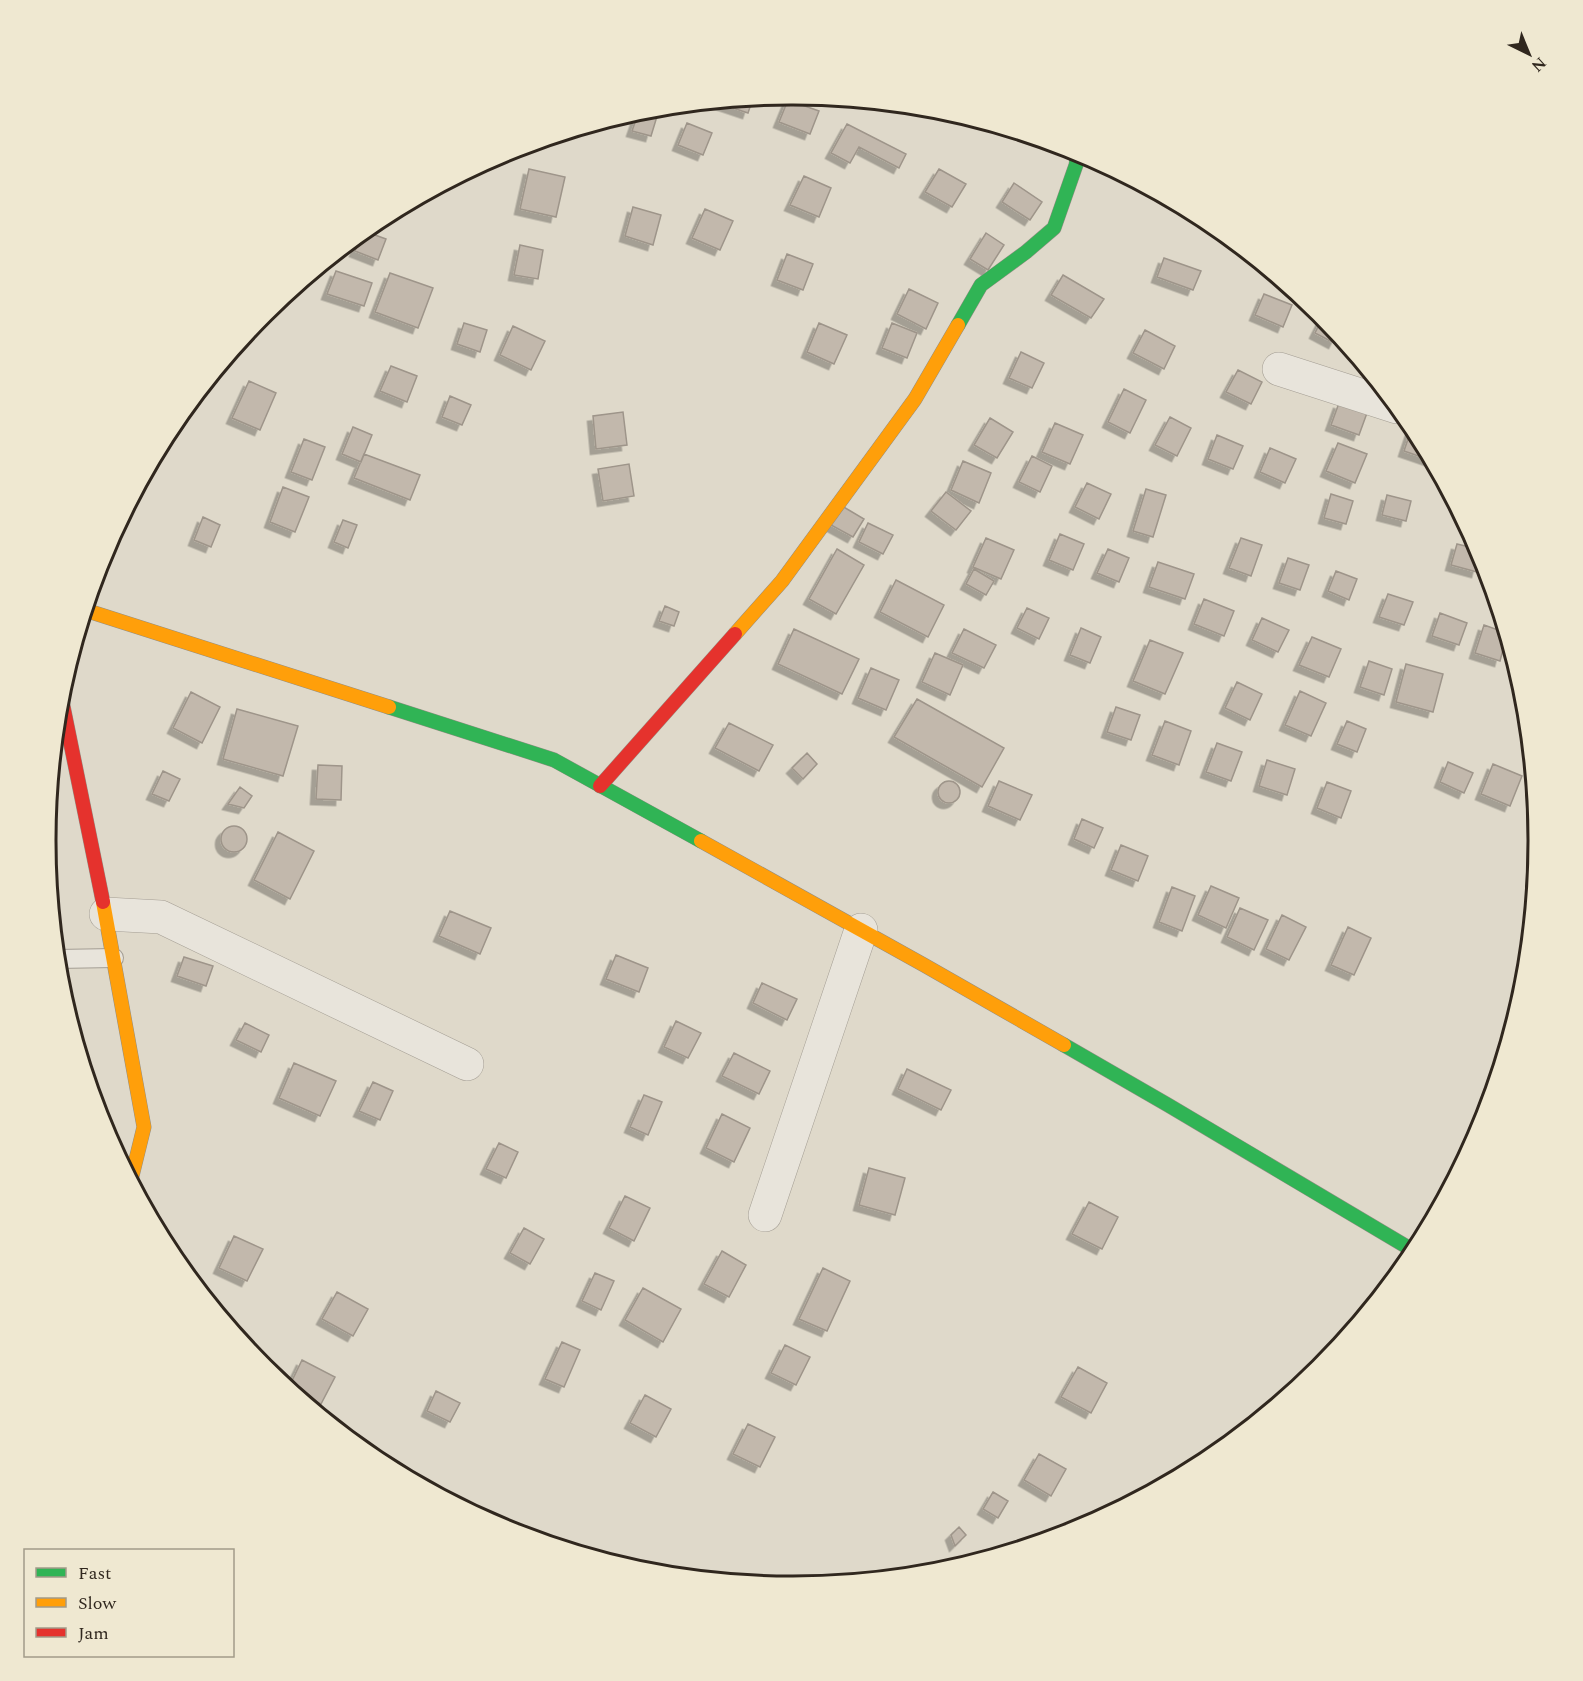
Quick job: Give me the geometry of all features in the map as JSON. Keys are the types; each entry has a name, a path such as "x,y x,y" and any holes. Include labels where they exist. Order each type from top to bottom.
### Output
{"main road":[{"path":"600,786 782,582 915,399 981,285 1054,228 1076,162"},
{"path":"92,612 554,760 924,964 1405,1246"},
{"path":"66,720 95,856 144,1127 133,1170"}],"street":[{"path":"1279,369 1382,402"},
{"path":"106,914 161,917 467,1064"},
{"path":"765,1215 861,930"}],"lane":[{"path":"66,959 114,958"}],"building":[{"path":"786,105 803,105 819,111 810,134 779,122"},
{"path":"750,106 748,113 731,107"},
{"path":"657,118 651,136 632,131 635,122"},
{"path":"687,123 712,133 703,155 678,145"},
{"path":"847,124 906,154 899,168 859,147 850,163 831,153"},
{"path":"529,169 565,177 556,217 520,209"},
{"path":"939,169 966,184 952,207 925,192"},
{"path":"804,176 831,188 819,217 790,205"},
{"path":"1014,183 1042,202 1030,220 1002,202"},
{"path":"633,207 661,215 653,245 625,236"},
{"path":"705,209 733,221 720,250 692,238"},
{"path":"986,233 1004,245 988,270 970,259"},
{"path":"375,235 386,239 378,260 355,251"},
{"path":"520,245 543,250 538,279 514,275"},
{"path":"787,254 813,264 803,290 777,280"},
{"path":"1164,258 1201,271 1193,290 1157,277"},
{"path":"336,271 372,283 364,306 327,294"},
{"path":"390,273 433,288 418,328 375,312"},
{"path":"1063,275 1104,299 1091,318 1051,295"},
{"path":"909,289 938,303 926,329 897,314"},
{"path":"1264,294 1292,305 1283,327 1255,315"},
{"path":"464,323 487,330 480,352 457,344"},
{"path":"819,323 847,335 834,364 807,352"},
{"path":"892,323 917,333 907,358 882,348"},
{"path":"513,326 545,341 531,370 500,355"},
{"path":"1318,327 1333,343 1315,333"},
{"path":"1145,330 1175,346 1164,369 1133,353"},
{"path":"1021,352 1044,363 1032,388 1009,378"},
{"path":"391,366 417,376 407,402 380,391"},
{"path":"1238,370 1262,382 1251,404 1226,392"},
{"path":"249,381 276,393 260,430 232,418"},
{"path":"1124,389 1146,400 1130,433 1108,422"},
{"path":"450,396 471,405 462,425 442,417"},
{"path":"1339,403 1367,413 1359,435 1331,425"},
{"path":"623,412 627,445 596,449 593,416"},
{"path":"1170,417 1191,428 1177,456 1155,445"},
{"path":"990,418 1013,432 997,458 974,445"},
{"path":"1055,423 1083,435 1070,464 1042,452"},
{"path":"353,427 372,435 361,462 342,454"},
{"path":"1217,435 1243,446 1233,469 1208,459"},
{"path":"304,439 325,447 312,480 291,472"},
{"path":"1408,440 1418,456 1404,451"},
{"path":"1338,443 1367,454 1355,483 1326,471"},
{"path":"1270,448 1296,459 1285,483 1260,472"},
{"path":"364,454 420,475 410,500 354,478"},
{"path":"1032,456 1052,466 1040,492 1019,482"},
{"path":"963,461 991,473 979,503 951,490"},
{"path":"629,464 634,496 603,501 598,469"},
{"path":"1087,483 1111,494 1099,519 1075,507"},
{"path":"283,487 309,497 295,532 270,522"},
{"path":"1146,489 1166,495 1153,537 1133,531"},
{"path":"946,492 971,511 956,530 931,511"},
{"path":"1331,494 1353,501 1346,524 1324,518"},
{"path":"1387,495 1411,501 1406,521 1382,515"},
{"path":"842,506 864,519 853,537 831,525"},
{"path":"203,517 220,525 211,547 194,540"},
{"path":"343,520 357,525 348,548 334,542"},
{"path":"868,523 893,535 883,554 859,542"},
{"path":"1060,534 1084,544 1073,570 1049,560"},
{"path":"986,538 1014,550 1001,579 973,567"},
{"path":"1241,538 1262,545 1251,576 1229,568"},
{"path":"1457,544 1465,546 1476,572 1451,565"},
{"path":"837,549 864,565 836,614 809,599"},
{"path":"1108,549 1129,558 1119,582 1097,573"},
{"path":"1288,558 1309,565 1300,590 1279,583"},
{"path":"1158,562 1194,574 1185,599 1149,587"},
{"path":"974,569 994,581 986,595 966,584"},
{"path":"1336,571 1357,579 1349,600 1328,591"},
{"path":"896,580 944,605 928,637 880,612"},
{"path":"1388,594 1413,602 1404,625 1379,617"},
{"path":"1204,599 1234,611 1224,636 1194,624"},
{"path":"665,606 679,612 674,626 659,621"},
{"path":"1027,608 1049,618 1039,639 1017,628"},
{"path":"1440,613 1467,623 1459,645 1432,636"},
{"path":"1262,618 1289,630 1278,652 1252,640"},
{"path":"1484,625 1496,629 1502,652 1500,661 1475,653"},
{"path":"1081,628 1101,637 1090,663 1070,655"},
{"path":"794,629 859,659 842,694 778,664"},
{"path":"964,629 996,645 984,668 952,653"},
{"path":"1312,637 1341,649 1329,677 1299,665"},
{"path":"1150,640 1183,653 1165,694 1133,681"},
{"path":"935,653 963,665 950,695 922,682"},
{"path":"1369,661 1392,669 1384,695 1360,687"},
{"path":"1406,664 1443,674 1433,712 1396,702"},
{"path":"871,668 899,680 886,710 858,698"},
{"path":"1237,682 1262,694 1250,720 1225,708"},
{"path":"1300,691 1326,703 1311,736 1285,725"},
{"path":"191,692 220,707 202,743 173,728"},
{"path":"917,699 1004,748 982,787 894,737"},
{"path":"1116,707 1140,715 1131,740 1107,732"},
{"path":"237,709 298,726 283,776 223,759"},
{"path":"1165,721 1191,731 1179,765 1152,755"},
{"path":"1347,721 1366,729 1357,752 1337,744"},
{"path":"729,723 773,745 759,771 715,748"},
{"path":"1217,743 1242,752 1231,781 1206,772"},
{"path":"807,753 817,764 803,779 792,768"},
{"path":"1267,760 1295,769 1287,795 1259,786"},
{"path":"1448,762 1473,773 1464,793 1440,782"},
{"path":"1493,764 1522,776 1510,806 1481,794"},
{"path":"318,765 342,766 341,800 316,799"},
{"path":"163,771 180,779 169,801 152,794"},
{"path":"949,781 957,784 960,792 957,800 949,803 941,800 938,792 941,784"},
{"path":"999,781 1032,795 1020,820 988,806"},
{"path":"1327,782 1351,791 1341,818 1317,808"},
{"path":"240,787 252,796 244,808 228,804"},
{"path":"1082,819 1103,828 1094,848 1074,839"},
{"path":"234,826 243,830 247,839 243,848 234,852 225,848 221,839 225,830"},
{"path":"278,832 314,851 290,899 254,880"},
{"path":"1121,845 1148,856 1138,881 1111,870"},
{"path":"1211,886 1239,898 1226,928 1198,915"},
{"path":"1172,887 1195,896 1182,931 1159,922"},
{"path":"1240,908 1268,920 1254,950 1227,937"},
{"path":"450,911 491,928 480,954 439,936"},
{"path":"1282,915 1306,927 1289,960 1266,949"},
{"path":"1348,927 1371,938 1354,975 1331,965"},
{"path":"616,955 648,968 639,992 606,979"},
{"path":"184,957 213,966 206,986 177,976"},
{"path":"762,983 797,999 787,1020 753,1003"},
{"path":"676,1021 701,1033 688,1058 664,1047"},
{"path":"245,1023 269,1035 261,1052 236,1040"},
{"path":"734,1053 770,1071 759,1094 722,1076"},
{"path":"294,1063 336,1081 320,1116 279,1098"},
{"path":"907,1069 951,1090 941,1110 898,1089"},
{"path":"373,1082 393,1091 380,1120 359,1111"},
{"path":"644,1095 662,1102 648,1135 630,1127"},
{"path":"722,1114 750,1128 734,1162 706,1148"},
{"path":"499,1143 518,1152 506,1178 486,1169"},
{"path":"869,1168 905,1178 895,1215 859,1205"},
{"path":"625,1196 650,1208 634,1241 609,1228"},
{"path":"1089,1202 1118,1217 1102,1249 1072,1234"},
{"path":"524,1228 544,1239 530,1264 510,1253"},
{"path":"234,1236 263,1249 247,1281 219,1268"},
{"path":"722,1251 746,1265 729,1297 704,1284"},
{"path":"823,1268 850,1281 827,1331 799,1319"},
{"path":"595,1273 614,1281 601,1310 582,1301"},
{"path":"643,1288 681,1309 663,1342 625,1320"},
{"path":"337,1292 368,1309 353,1336 322,1319"},
{"path":"562,1342 580,1350 564,1387 545,1379"},
{"path":"785,1345 810,1357 796,1385 771,1373"},
{"path":"302,1360 335,1377 321,1404 292,1381"},
{"path":"1078,1367 1107,1383 1091,1413 1061,1397"},
{"path":"436,1391 460,1403 450,1422 427,1411"},
{"path":"645,1395 671,1409 656,1437 630,1423"},
{"path":"748,1424 775,1437 760,1467 733,1454"},
{"path":"1039,1454 1066,1469 1051,1496 1024,1480"},
{"path":"993,1492 1008,1501 998,1518 983,1509"},
{"path":"959,1527 966,1535 955,1546 951,1535"}],"traffic: fast":[{"path":"958,325 981,285 1054,228 1076,162"},
{"path":"389,707 554,760 701,841"},
{"path":"1064,1045 1405,1246"}],"traffic: slow":[{"path":"735,634 782,581 915,399 958,325"},
{"path":"92,612 389,707"},
{"path":"701,841 1064,1045"},
{"path":"103,902 144,1127 133,1170"}],"traffic: jam":[{"path":"600,786 735,634"},
{"path":"66,720 103,902"}]}
